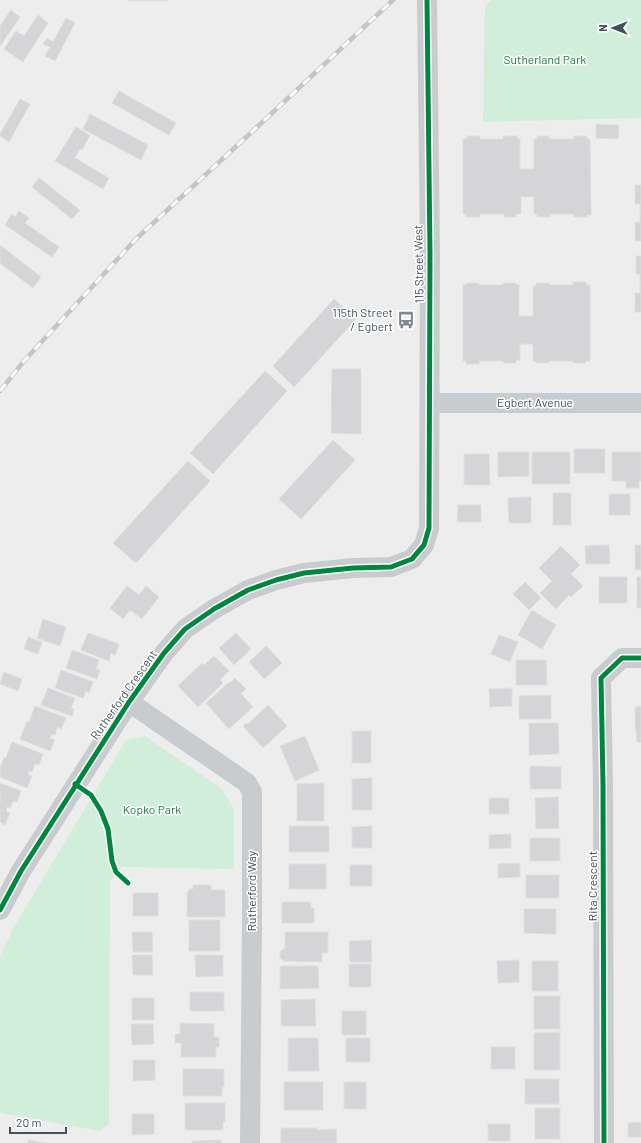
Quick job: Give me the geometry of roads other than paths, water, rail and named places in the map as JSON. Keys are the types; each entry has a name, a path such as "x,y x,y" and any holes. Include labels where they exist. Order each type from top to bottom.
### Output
{"street":[{"name":"115 Street West","path":"427,0 430,254 429,528"},
{"name":"Egbert Avenue","path":"430,403 641,403"},
{"name":"Rutherford Crescent","path":"0,910 21,871 129,702 164,653 186,629 214,609 248,590 276,580 304,573 352,568 391,567 412,560 424,545 429,528"},
{"name":"Rita Crescent","path":"604,1143 603,784 601,678 622,658 641,658"},
{"name":"Rutherford Way","path":"129,702 247,783 252,792 250,1143"}],"railway":[{"path":"0,391 24,361 136,239 393,0"}],"place":[{"name":"115th Street / Egbert","path":"406,320"}],"park label":[{"name":"Sutherland Park","path":"545,60"},
{"name":"Kopko Park","path":"152,810"}]}
